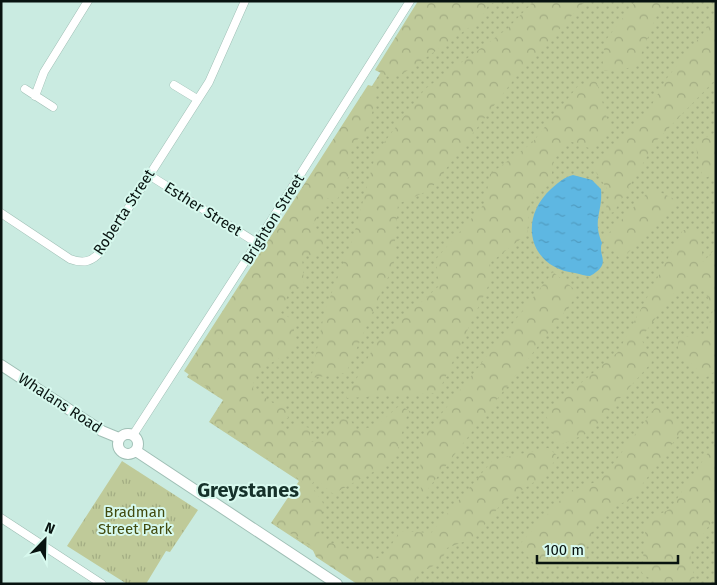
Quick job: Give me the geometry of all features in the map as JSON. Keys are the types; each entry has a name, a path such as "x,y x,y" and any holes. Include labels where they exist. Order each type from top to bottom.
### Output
{"street":[{"path":"36,96 46,69 88,1"},
{"name":"Roberta Street","path":"1,212 70,259 89,262 101,251 211,78 245,1"},
{"name":"Brighton Street","path":"133,435 410,1"},
{"path":"174,85 197,100"},
{"path":"25,89 53,107"},
{"name":"Esther Street","path":"149,175 257,243"},
{"name":"Whalans Road","path":"1,365 102,430 120,438"},
{"path":"126,434 133,435 138,443 136,451 128,454 122,452 118,446 120,438 126,434"},
{"path":"136,451 338,584"},
{"path":"1,518 102,584"}],"green space":[{"path":"418,1 501,1 489,4 480,20 401,75 389,77 375,70"},
{"path":"426,1 716,1 716,584 364,584 271,523 299,481 209,422 223,400 187,377"},
{"path":"534,1 585,1 515,78 430,190 398,204 393,266 346,373 311,378 325,310 353,238 376,153 425,89 507,29"},
{"path":"636,1 670,1 656,17 636,67 602,71 605,41"},
{"path":"716,17 716,79 657,140 614,212 604,215 610,193 593,168 647,113 667,78"},
{"path":"596,80 611,132 589,148 569,141 553,161 551,184 531,195 527,234 490,263 491,280 438,393 346,398 376,343 439,286 436,259 485,203 490,174 532,143 578,86"},
{"path":"368,85 376,87 374,106 365,138 358,139 354,143 348,163 353,168 335,204 328,198 310,230 320,233 326,242 317,254 302,257 304,284 288,294 281,313 294,320 294,349 255,373 253,389 273,403 284,400 288,418 280,422 284,431 297,425 310,428 310,442 318,441 340,418 351,421 356,429 375,427 400,405 411,412 406,418 395,460 333,494 316,479 311,485 323,503 319,535 340,547 379,550 375,559 385,555 400,531 431,533 493,460 548,448 558,456 545,475 502,503 474,538 447,548 440,561 428,569 417,572 416,584 357,584 316,557 311,546 272,522 302,481 210,421 225,400 184,371"},
{"path":"716,132 716,173 703,179 695,143"},
{"path":"652,188 678,201 621,260 603,239"},
{"path":"683,230 700,231 703,262 716,248 716,371 702,380 695,366 678,355 678,337 706,335 713,310 704,289 677,289 641,338 652,362 590,432 558,446 545,413 618,352"},
{"path":"553,272 579,293 421,498 420,441"},
{"path":"660,401 684,428 630,501 613,507 602,516 587,546 563,550 552,565 539,569 518,546 568,492 601,480"},
{"path":"716,441 716,515 690,554 695,581 693,584 658,584 642,573 646,521 670,509"},
{"name":"Bradman Street Park","path":"122,461 198,510 170,552 166,551 146,584 127,584 67,546"}],"water":[{"path":"573,175 592,180 601,189 598,228 602,243 603,263 590,276 560,269 547,262 533,241 534,214 540,201 559,182"}],"district":[{"name":"Greystanes","path":"248,490"}]}
